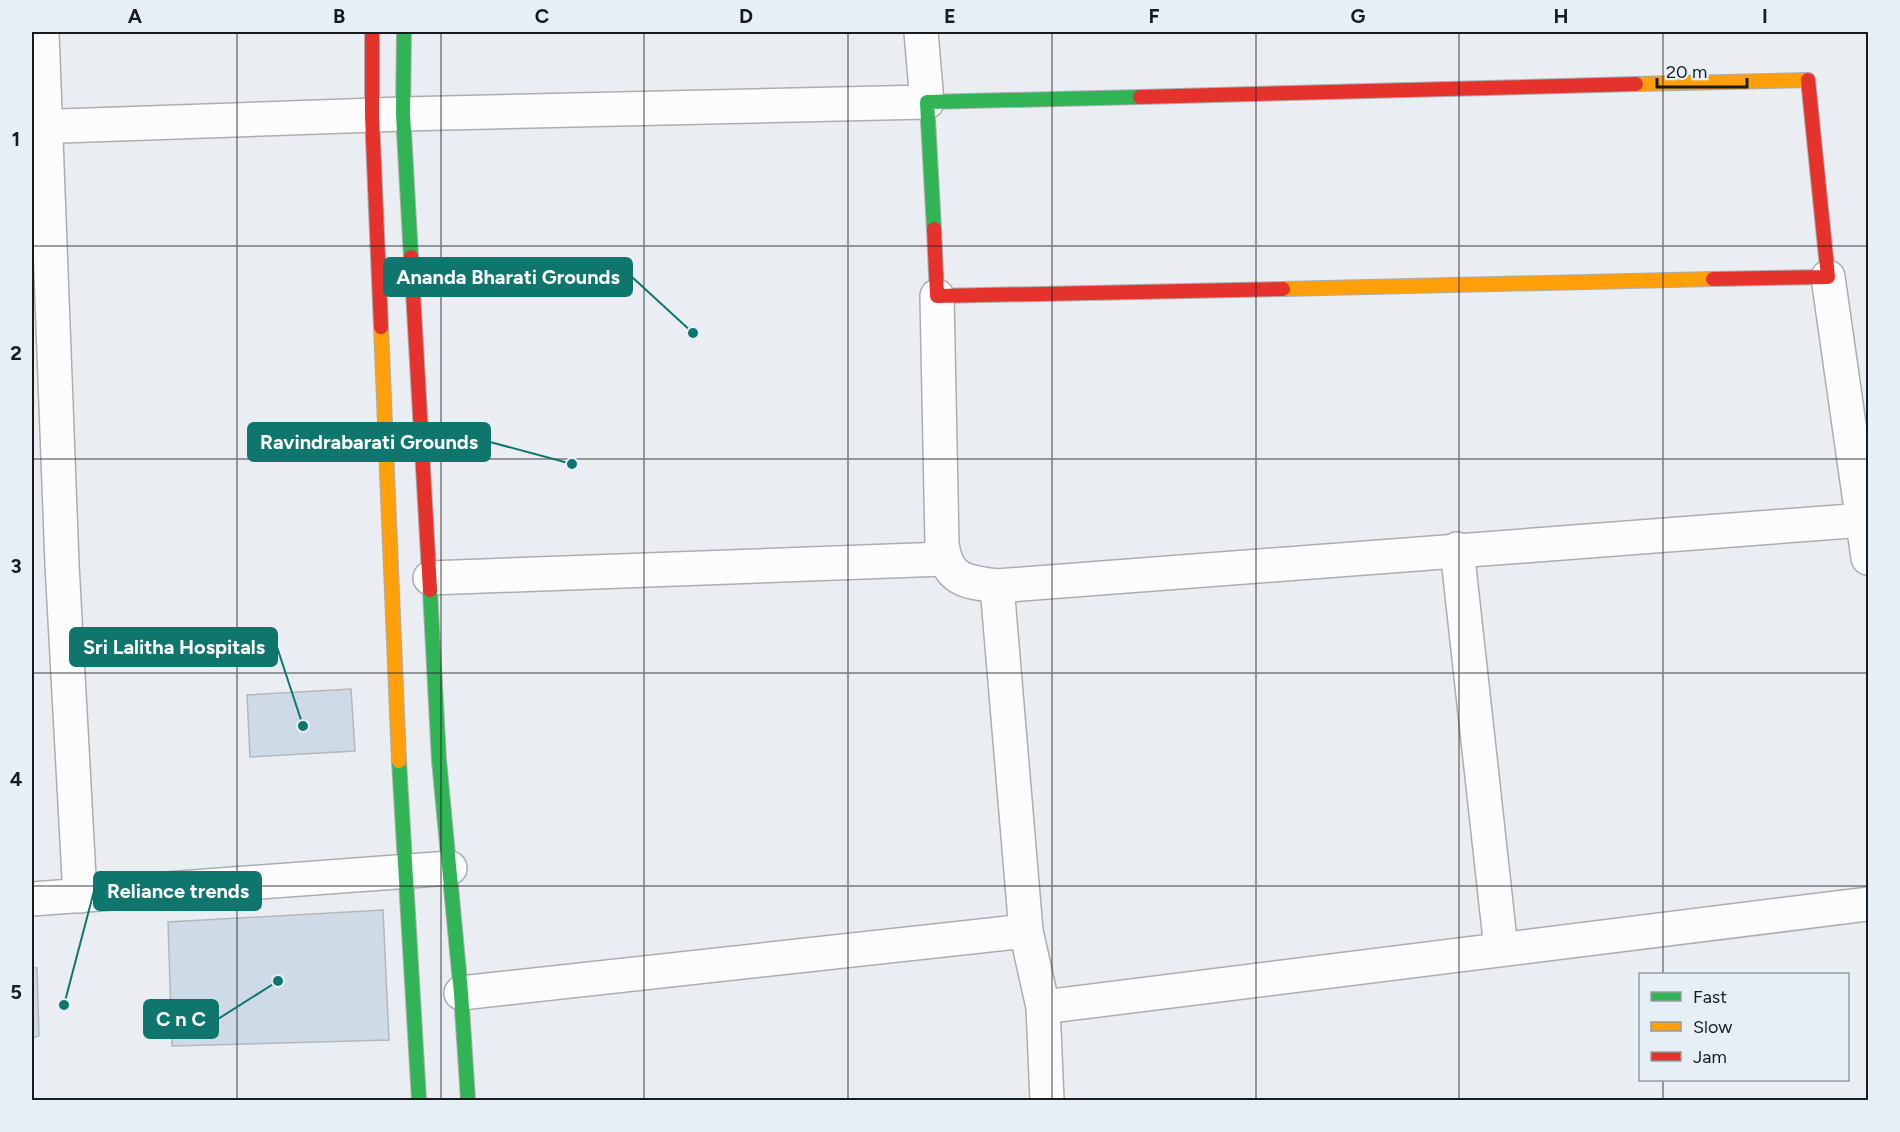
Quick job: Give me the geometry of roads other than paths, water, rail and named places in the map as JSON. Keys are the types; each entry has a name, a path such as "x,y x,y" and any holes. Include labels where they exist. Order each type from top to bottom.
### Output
{"main road":[{"path":"372,32 387,115 430,578 439,760 461,993 468,1101"},
{"path":"404,32 387,115 404,871 419,1101"},
{"path":"1808,80 1828,277 938,296 927,102 1808,80"}],"street":[{"path":"42,32 39,127 80,897"},
{"path":"39,127 387,115 927,102 921,32"},
{"path":"1828,277 1869,558"},
{"path":"938,296 941,521 944,558 951,571 965,582 997,586 1864,519"},
{"path":"1457,549 1501,949"},
{"path":"430,578 944,558"},
{"path":"997,586 1026,931 1043,1007 1047,1101"},
{"path":"32,899 450,868"},
{"path":"1043,1007 1869,904"},
{"path":"461,993 1026,931"}],"place":[{"name":"Ananda Bharati Grounds","path":"693,333"},
{"name":"Ravindrabarati Grounds","path":"572,464"},
{"name":"Sri Lalitha Hospitals","path":"303,726"},
{"name":"C n C","path":"278,981"},
{"name":"Reliance trends","path":"64,1005"}]}
